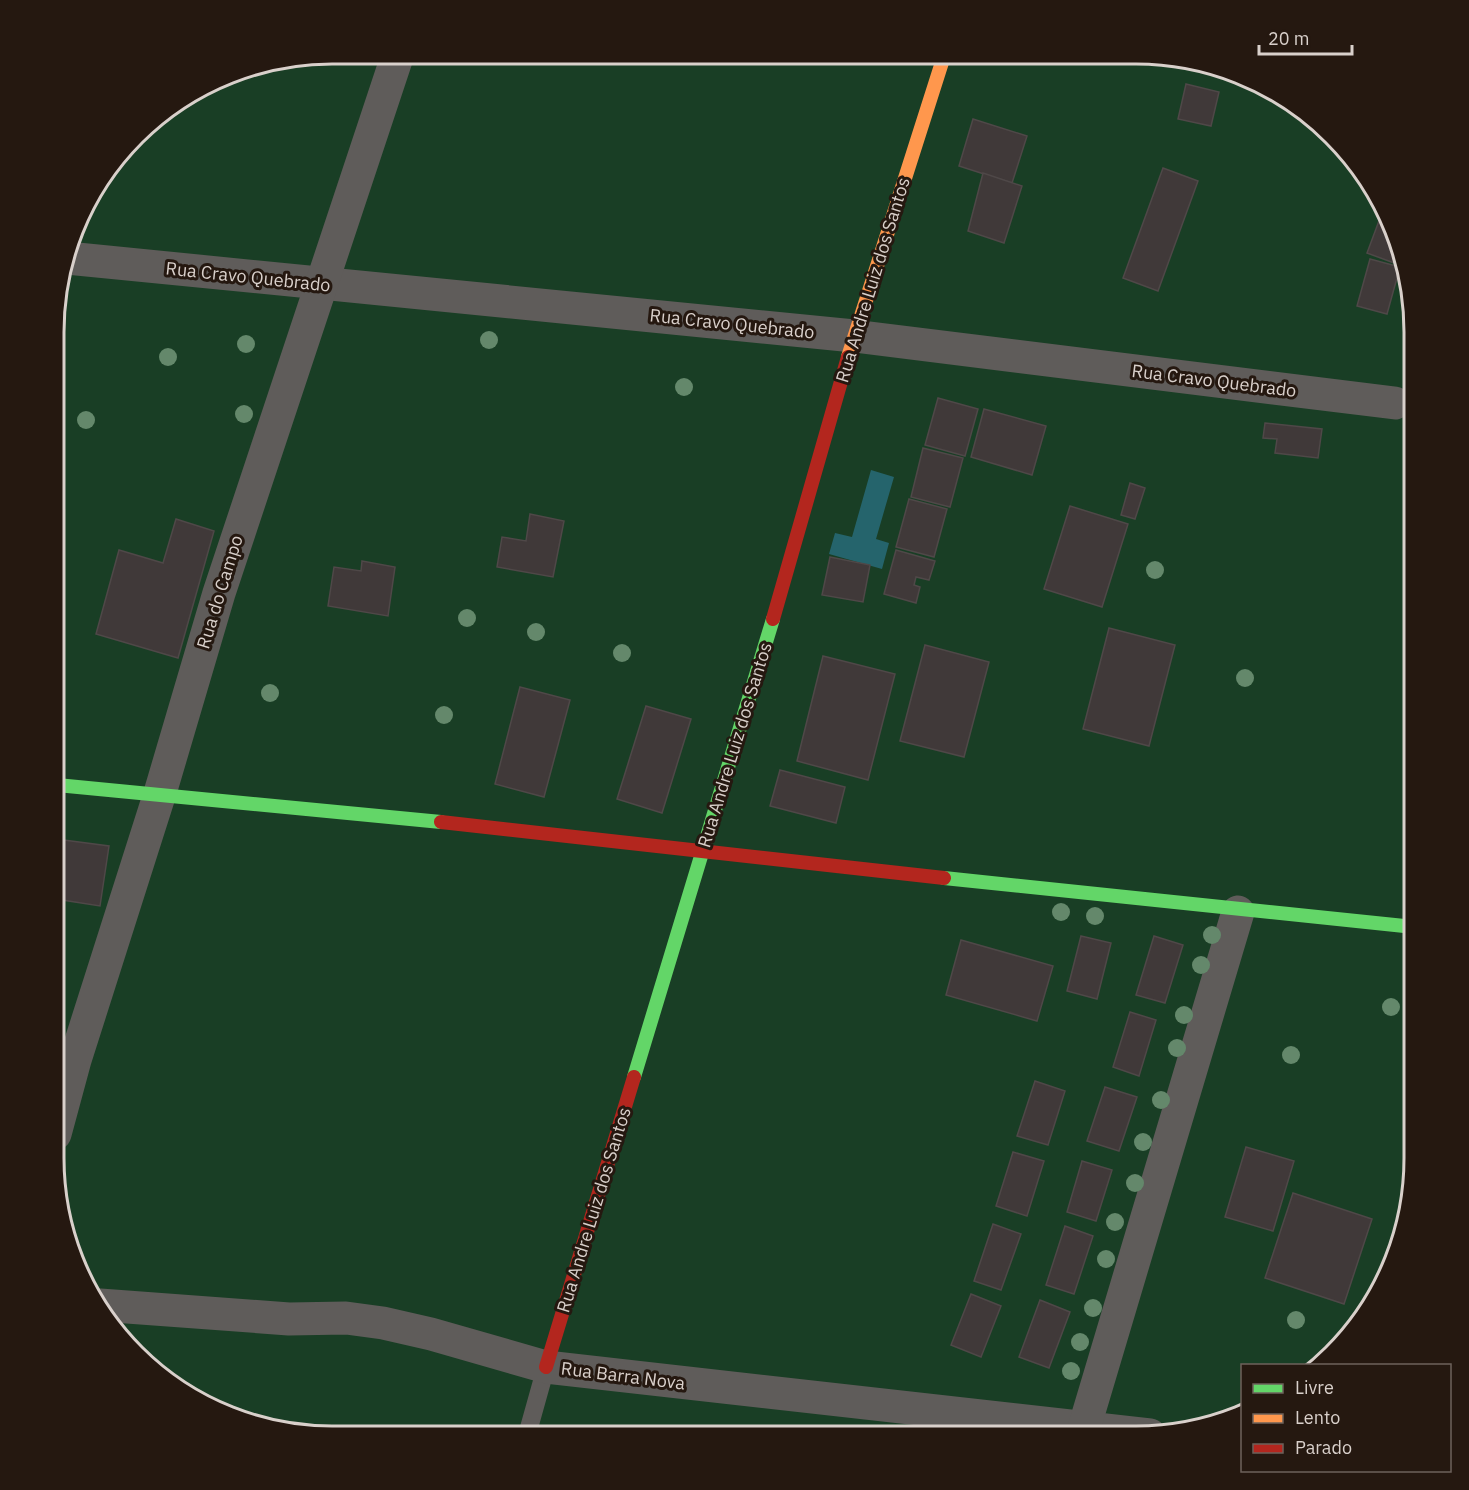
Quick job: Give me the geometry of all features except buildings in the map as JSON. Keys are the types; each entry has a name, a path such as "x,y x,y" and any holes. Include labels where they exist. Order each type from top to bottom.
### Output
{"street":[{"name":"Rua do Campo","path":"64,1101 160,793 219,593 395,64"},
{"name":"Rua Andre Luiz dos Santos","path":"546,1367 767,641 854,336 941,64"},
{"name":"Rua Cravo Quebrado","path":"75,259 854,336 1395,403"},
{"path":"64,786 160,793 703,850 1238,912 1405,926"},
{"path":"1085,1426 1238,912"},
{"name":"Rua Barra Nova","path":"110,1306 289,1319 346,1318 383,1323 431,1334 546,1367 1033,1426"}],"lane":[{"name":"Rua Andre Luiz dos Santos","path":"530,1426 546,1367"}],"green space":[{"path":"332,64 1154,65 1189,70 1223,79 1271,100 1313,131 1349,169 1377,214 1390,246 1399,280 1405,332 1405,1158 1402,1192 1395,1227 1377,1276 1349,1321 1307,1364 1241,1364 1241,1404 1206,1416 1154,1425 332,1426 298,1423 263,1416 214,1398 169,1370 143,1347 120,1321 100,1292 79,1244 70,1210 64,1158 64,332 67,298 79,246 92,214 120,169 143,143 169,120 214,92 246,79 298,67"}],"water":[{"path":"871,470 894,477 876,539 889,543 882,569 829,554 835,533 852,537"}],"traffic: fast":[{"path":"634,1077 773,619"},
{"path":"64,786 441,822"},
{"path":"944,878 1405,926"}],"traffic: slow":[{"path":"848,357 941,64"}],"traffic: jam":[{"path":"773,619 848,357"},
{"path":"441,822 944,878"},
{"path":"546,1367 634,1077"}]}
